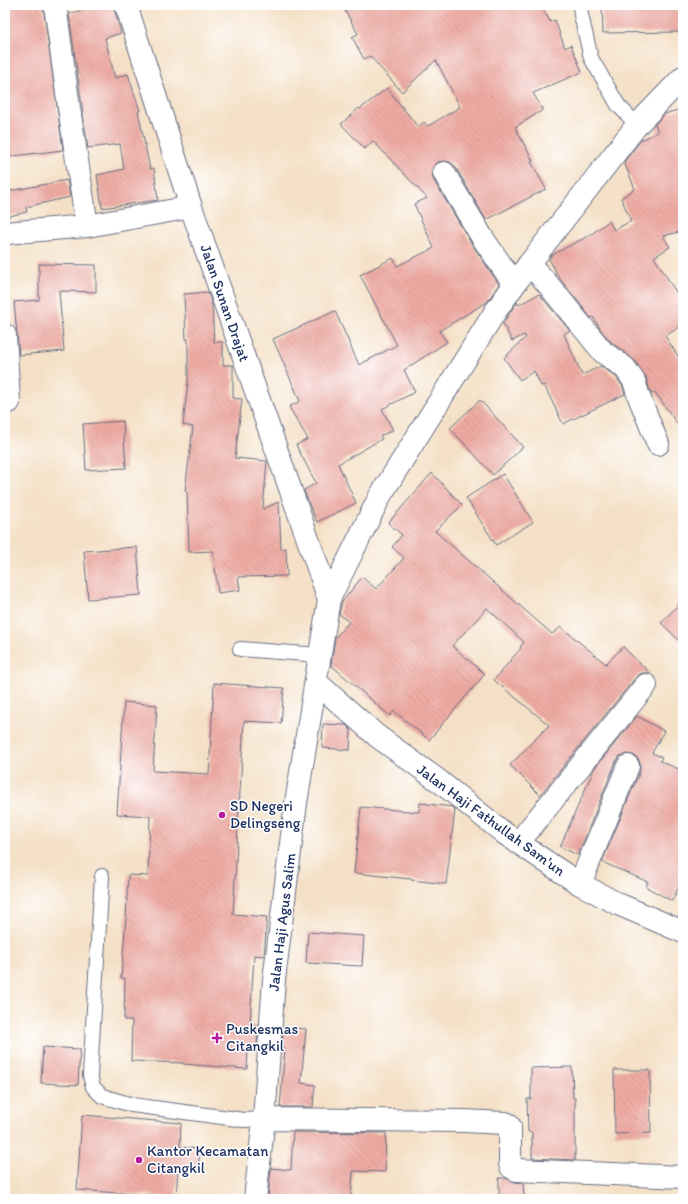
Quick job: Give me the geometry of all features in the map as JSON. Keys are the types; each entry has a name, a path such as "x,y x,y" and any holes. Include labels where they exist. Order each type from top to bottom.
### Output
{"street":[{"path":"55,5 87,226"},
{"name":"Jalan Sunan Drajat","path":"126,5 191,207 329,599"},
{"path":"329,599 380,496 495,312 529,264 637,126 683,77"},
{"path":"444,173 482,236 514,284"},
{"path":"5,233 87,226 191,207"},
{"path":"529,264 546,282 603,352 625,368 634,381 658,444"},
{"path":"5,335 9,402"},
{"name":"Jalan Haji Agus Salim","path":"254,1199 264,1119 274,980 296,803 329,599"},
{"name":"Jalan Haji Fathullah Sam'un","path":"316,682 377,736 439,781 518,843 580,884 618,904 683,932"},
{"path":"518,843 646,685"},
{"path":"580,884 628,766"},
{"path":"264,1119 505,1122 510,1127 510,1164 511,1167 516,1170 683,1177"}],"lane":[{"path":"580,5 591,58 618,105 637,126"},
{"path":"240,649 320,656"},
{"path":"102,876 90,1075 94,1087 102,1096 132,1105 244,1120 264,1119"}],"building":[{"path":"5,5 43,5 63,150 5,157"},
{"path":"98,5 113,5 121,33 105,38 115,78 128,74 140,111 138,111 150,169 154,168 158,200 102,208 97,175 124,169 120,144 88,148 69,14"},
{"path":"342,5 541,5 550,22 555,20 565,48 571,45 582,72 533,93 543,110 515,127 533,161 531,162 546,189 486,220 455,166 450,162 444,161 438,162 433,167 433,179 471,243 499,284 487,302 439,331 447,342 404,370 415,392 382,409 393,430 380,436 382,439 338,464 356,503 317,522 304,490 316,483 296,445 308,439 289,407 300,401 273,339 335,311 359,365 397,345 360,275 393,258 397,266 434,248 414,204 427,198 373,141 365,149 341,124 359,108 360,109 387,88 418,127 424,122 428,126 460,107 436,60 402,92 370,56 364,59 352,37 358,34"},
{"path":"602,5 683,5 683,32 603,33"},
{"path":"683,108 683,231 663,236 670,247 654,257 683,303 683,325 665,336 683,364 683,432 655,392 651,394 646,377 635,361 612,343 601,330 593,317 591,318 560,279 549,259 552,255 590,235 609,221 614,230 631,221 621,198 635,189 624,162 641,140 658,132 655,124 665,114"},
{"path":"67,180 70,197 26,207 27,212 5,217 5,192"},
{"path":"39,264 96,265 96,292 59,291 64,351 19,355 14,302 39,300"},
{"path":"208,292 212,305 214,342 223,342 223,365 233,365 233,398 242,399 235,458 267,461 263,509 279,502 281,549 286,548 287,576 238,577 240,590 218,593 213,551 189,552 187,492 185,491 193,427 183,425 188,382 188,339 186,339 184,294"},
{"path":"539,294 570,331 564,334 582,375 601,366 616,377 623,387 625,394 563,424 544,385 541,386 534,371 520,380 504,358 526,337 524,335 512,341 503,323 517,302 518,305"},
{"path":"480,400 523,447 493,475 450,428"},
{"path":"123,421 126,468 86,470 83,424"},
{"path":"432,473 462,505 435,531 552,634 561,627 606,664 623,647 650,673 642,673 636,677 540,795 510,765 549,725 494,680 521,648 520,647 524,642 487,608 452,646 485,674 429,740 394,711 390,716 331,665 335,638 349,622 339,614 342,602 362,577 376,589 404,558 392,547 402,535 388,523"},
{"path":"503,474 533,522 496,545 466,498"},
{"path":"137,547 141,595 88,599 84,551"},
{"path":"683,600 683,644 661,623"},
{"path":"214,683 284,688 281,723 244,721 233,914 267,917 264,956 254,955 250,1025 258,1025 257,1046 248,1046 247,1069 183,1063 131,1061 132,1020 124,1020 125,978 121,978 128,875 148,876 150,816 117,814 124,702 157,705 153,771 209,774"},
{"path":"637,716 664,731 652,753 662,757 660,761 683,771 683,879 672,901 646,887 648,882 602,862 640,771 638,758 633,755 626,754 620,756 616,761 578,855 560,847 594,769"},
{"path":"323,724 346,725 351,730 350,750 322,748"},
{"path":"420,803 452,807 455,810 446,884 354,873 361,807 419,812"},
{"path":"308,932 364,936 362,966 306,963"},
{"path":"283,1027 306,1029 301,1083 315,1085 313,1107 280,1107 285,1048 282,1048"},
{"path":"43,1047 80,1049 78,1085 41,1083"},
{"path":"572,1067 573,1098 575,1098 575,1160 532,1158 532,1132 528,1132 527,1099 531,1099 531,1068"},
{"path":"614,1070 650,1070 651,1133 615,1134"},
{"name":"Kantor Kecamatan Citangkil","path":"82,1115 181,1123 180,1147 200,1149 198,1172 178,1170 176,1197 77,1190"},
{"path":"293,1132 386,1133 385,1172 353,1171 351,1199 268,1199 271,1168 291,1170"},
{"path":"499,1178 505,1178 523,1183 524,1199 499,1199"}],"place":[{"name":"SD Negeri Delingseng","path":"222,815"},
{"name":"Puskesmas Citangkil","path":"217,1038"},
{"name":"Kantor Kecamatan Citangkil","path":"139,1160"}]}
